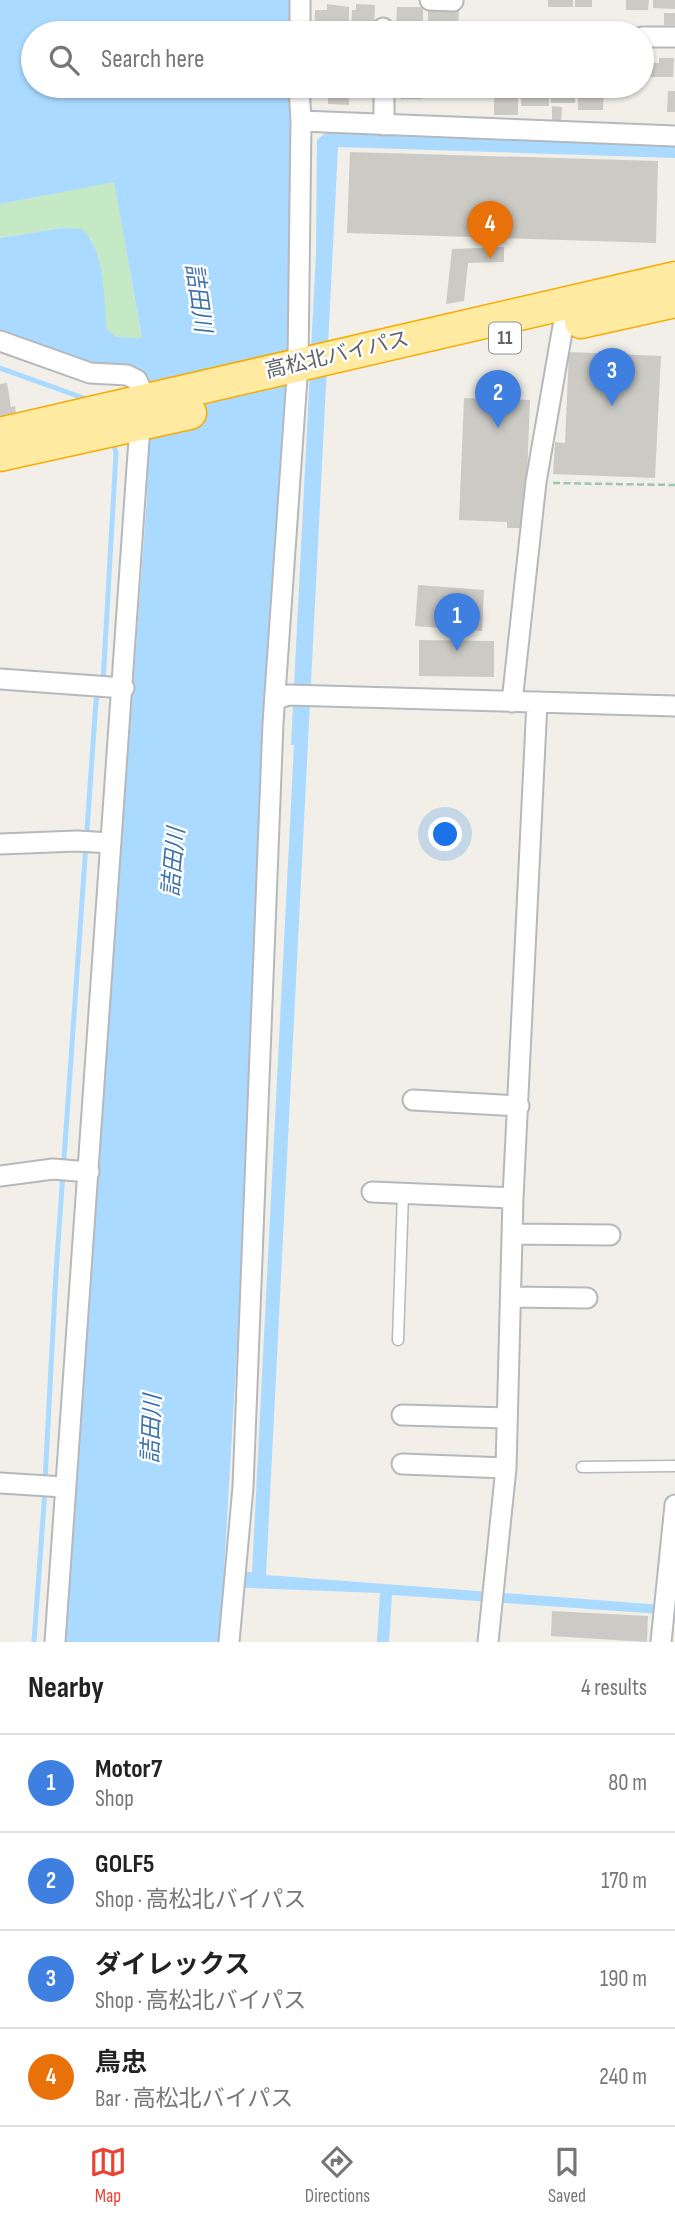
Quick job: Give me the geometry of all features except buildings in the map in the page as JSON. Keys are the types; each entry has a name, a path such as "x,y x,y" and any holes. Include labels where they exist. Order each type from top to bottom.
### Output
{"highway":[{"name":"高松北バイパス","path":"0,455 48,435 142,414 675,278"},
{"name":"高松北バイパス","path":"336,365 563,326 675,301"},
{"name":"高松北バイパス","path":"0,434 48,435"}],"street":[{"path":"300,0 300,21"},
{"path":"430,0 453,1"},
{"path":"654,37 675,37"},
{"path":"229,1642 244,1460 297,374 300,98"},
{"path":"384,98 384,125"},
{"path":"301,121 675,136"},
{"path":"512,702 536,482 563,326"},
{"path":"0,341 90,373 127,375 137,380 142,391 118,688 72,1170 64,1487 55,1642"},
{"path":"0,679 118,688"},
{"path":"281,698 310,696 675,706"},
{"path":"488,1642 506,1468 513,1198 537,702"},
{"path":"0,859 0,844 77,841 104,843"},
{"path":"413,1100 519,1106"},
{"path":"0,1176 72,1170"},
{"path":"372,1192 513,1198"},
{"path":"513,1234 610,1235"},
{"path":"511,1297 587,1298"},
{"path":"402,1415 507,1418"},
{"path":"402,1464 506,1468"},
{"path":"0,1483 64,1487"},
{"path":"661,1642 675,1505"}],"lane":[{"path":"398,1340 402,1193"},
{"path":"582,1466 675,1466"}],"path":[{"path":"536,482 675,485"}],"green space":[{"path":"114,181 142,339 116,337 107,329 99,264 91,238 61,228 0,238 0,204"}],"water":[{"name":"詰田川","path":"0,0 289,0 289,21 21,21 21,98 290,98 290,118 293,120 289,348 275,700 224,1571 252,1572 294,745 291,745 316,252 317,140 329,130 675,143 675,158 338,147 266,1575 675,1606 675,1615 392,1595 389,1642 377,1642 380,1593 223,1587 219,1642 62,1642 147,498 149,382 146,374 136,367 100,366 0,333 0,238 61,228 82,229 90,238 102,276 107,329 116,337 142,338 114,182 0,204"}],"waterway":[{"path":"0,368 89,400"},
{"path":"103,682 116,453 113,441"},
{"path":"45,1481 56,1273 96,701 99,691"},
{"path":"34,1642 45,1490"}],"place":[{"name":"鳥忠","path":"490,259"},
{"name":"ダイレックス","path":"612,406"},
{"name":"GOLF5","path":"498,428"},
{"name":"Motor7","path":"457,651"}]}
